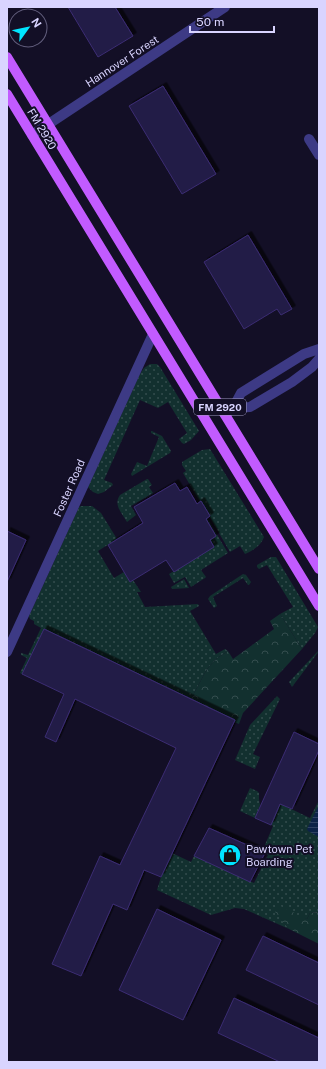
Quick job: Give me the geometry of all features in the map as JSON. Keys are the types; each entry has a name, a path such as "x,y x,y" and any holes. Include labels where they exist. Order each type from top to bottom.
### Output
{"main road":[{"name":"FM 2920","path":"7,57 229,412 319,569"},
{"name":"FM 2920","path":"7,94 319,606"}],"street":[{"name":"Hannover Forest","path":"32,135 225,7"},
{"path":"309,140 319,154"},
{"name":"Foster Road","path":"7,652 153,334"},
{"path":"229,412 241,393 304,354 319,349"},
{"path":"229,412 250,407 292,382 312,367 319,359"}],"green space":[{"path":"150,364 157,364 160,367 199,431 191,440 184,444 182,443 179,439 187,433 168,402 158,408 140,400 104,480 112,483 113,485 104,492 98,494 93,492 88,487 140,374 144,368"},
{"path":"151,431 162,436 171,451 132,476 131,474 137,462 147,466 159,437 151,433"},
{"path":"210,449 264,537 259,545 245,554 240,546 230,552 183,473 186,471 182,465 182,462 202,450"},
{"path":"147,479 152,485 149,487 153,493 131,506 136,515 127,522 119,509 117,502 118,499 120,495"},
{"path":"92,506 101,513 117,539 98,551 114,578 124,572 130,582 133,580 141,592 137,592 145,607 198,604 199,606 190,611 216,654 225,649 228,651 216,659 207,669 191,699 44,629 22,674 20,673 27,658 21,655 21,653 28,655 41,628 34,624 34,621 30,619 29,616 79,507"},
{"path":"207,518 228,553 201,570 206,577 191,587 185,577 174,583 169,574 214,547 210,540 216,536 206,519"},
{"path":"271,557 276,557 318,627 302,649 280,614 293,607 267,565 259,569 257,567 257,565"},
{"path":"243,574 246,575 251,582 249,585 243,578 213,597 217,606 214,608 208,599 210,596"},
{"path":"184,579 189,588 172,589 171,587"},
{"path":"280,614 302,649 243,713 239,724 234,722 235,720 191,699 207,669 216,659 228,651 233,659 274,629 270,621"},
{"path":"319,651 292,687 289,682"},
{"path":"277,696 280,699 253,754 260,757 255,769 235,760 250,725"},
{"path":"250,788 259,793 260,805 255,818 240,811"},
{"path":"266,797 310,818 319,800 319,912 310,913 307,919 276,912 289,929 244,909 235,908 211,915 157,890 172,853 191,862 194,856 254,883 268,855 262,852 273,826 271,825 275,814"},
{"path":"276,904 307,919 310,913 319,912 319,944 289,929 275,912"}],"water":[{"path":"319,805 319,837 307,829"}],"building":[{"path":"68,7 115,7 133,36 98,57"},
{"path":"163,86 216,174 182,194 129,106"},
{"path":"248,235 292,309 281,315 277,309 244,329 204,262"},
{"path":"175,483 180,491 187,487 197,504 201,501 210,516 206,519 216,536 210,540 214,547 174,572 166,560 130,582 108,545 143,523 134,507"},
{"path":"7,531 26,540 7,582"},
{"path":"44,629 235,720 161,877 144,870 127,910 113,904 81,976 52,964 100,856 120,865 176,748 75,699 56,742 45,737 64,694 22,674"},
{"path":"294,732 319,744 319,750 292,809 280,804 271,825 255,818"},
{"name":"Pawtown Pet Boarding","path":"209,828 265,853 250,882 194,856"},
{"path":"157,909 221,940 183,1020 119,990"},
{"path":"263,936 319,963 319,1005 246,970"},
{"path":"234,998 319,1038 319,1062 280,1062 218,1033"}],"place":[{"name":"Pawtown Pet Boarding","path":"230,855"}]}
